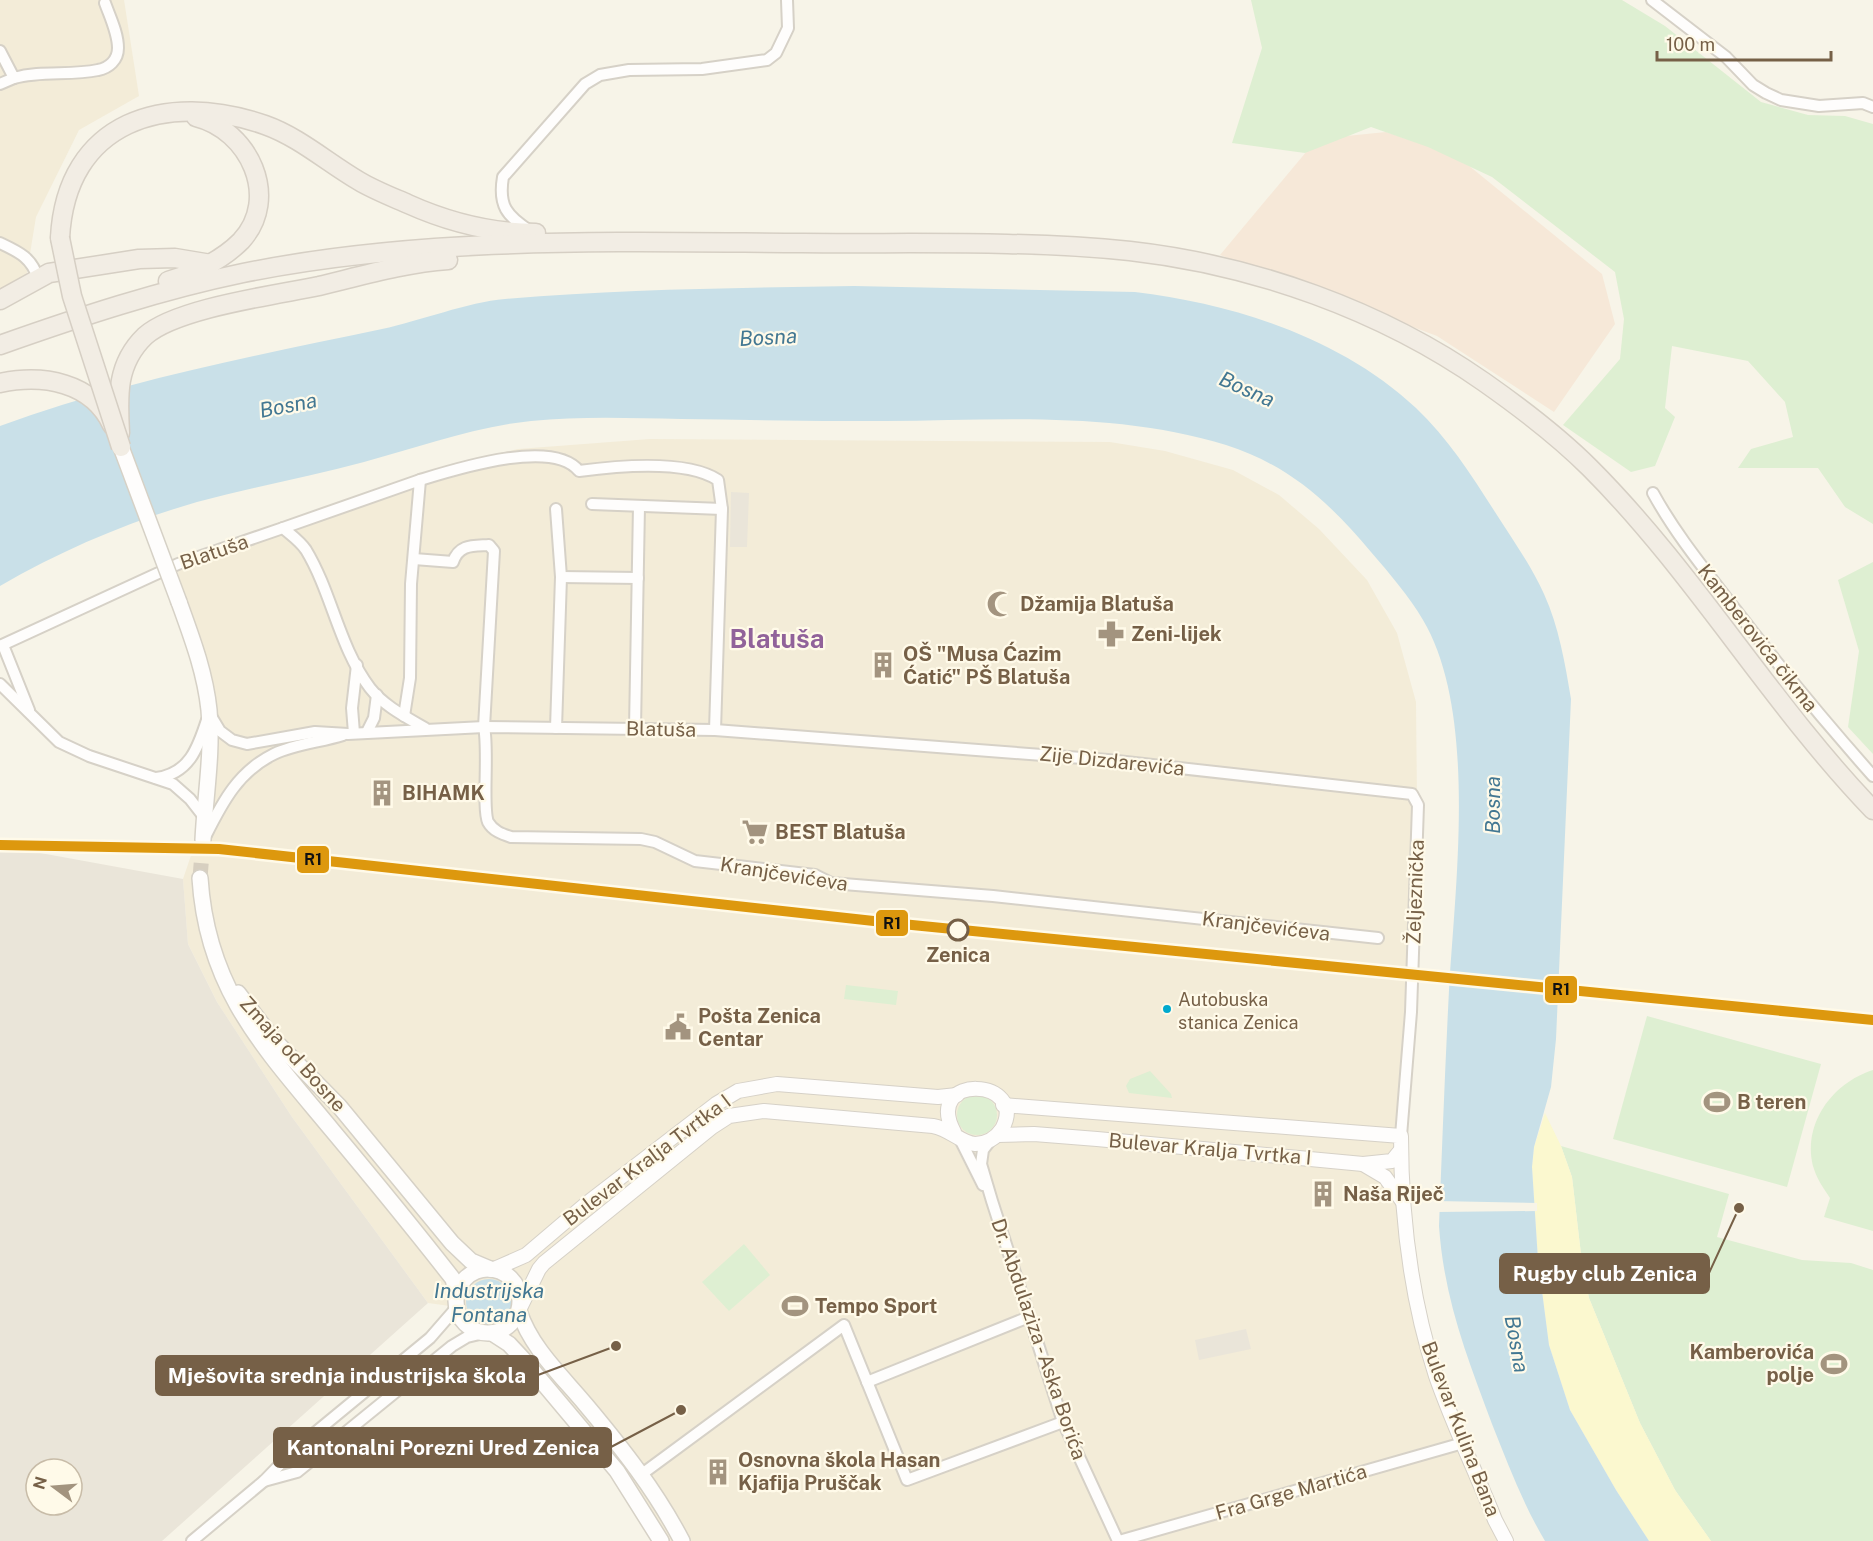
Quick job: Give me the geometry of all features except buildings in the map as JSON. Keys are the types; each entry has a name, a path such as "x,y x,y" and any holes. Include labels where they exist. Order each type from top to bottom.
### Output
{"highway":[{"path":"121,447 72,296 60,238 65,197 84,158 99,142 117,130 152,116 179,110 201,110 266,126 360,181 442,218 493,230 532,233 596,233 629,242"},
{"path":"5,343 55,316 177,278 211,264 242,240 253,224 257,192 256,173 249,154 236,137 199,117 171,114 152,116"},
{"path":"5,343 202,283 298,264 434,249 573,242 988,245 1131,251 1223,267 1270,280 1357,312 1408,336 1479,378 1534,418 1589,467 1670,558 1776,696 1873,810"},
{"path":"121,447 117,392 124,364 146,336 158,327 200,312 436,260 596,252 629,242"},
{"path":"0,300 50,273 139,259 175,258 211,264"},
{"path":"0,383 36,378 63,383 76,389 90,398 107,415 121,447"}],"main road":[{"path":"121,447 199,657 209,712 209,761 203,840"},
{"path":"200,878 206,928 222,972"},
{"name":"Zmaja od Bosne","path":"222,972 274,1040 339,1106 452,1243 471,1261 502,1273 517,1287 519,1310 538,1348 642,1474 682,1541"},
{"name":"Zmaja od Bosne","path":"222,972 232,998 256,1038 453,1279 457,1300 466,1324 509,1344 523,1359 616,1471 661,1541"},
{"path":"457,1300 466,1279 473,1273 491,1270"},
{"path":"488,1333 508,1326 519,1310"}],"street":[{"path":"532,233 515,221 503,204 500,194 503,177 585,84 600,75 629,70 702,69 767,60 776,53 788,28 787,0"},
{"path":"1652,0 1726,57 1753,85 1766,93 1781,100 1819,106 1863,104 1873,107"},
{"path":"0,84 32,73 98,70 110,66 116,58 118,47 105,3"},
{"path":"0,51 14,78"},
{"path":"0,243 24,255 33,265 38,278"},
{"name":"Blatuša","path":"2,646 178,564 420,480 490,461 539,456 559,457 572,461 579,471 601,468 685,468 707,472 718,480 722,509 715,730"},
{"path":"404,716 410,678 414,559 420,480"},
{"name":"Kamberovića čikma","path":"1653,493 1670,523 1769,654 1828,727 1873,776"},
{"path":"592,504 722,509"},
{"path":"635,728 639,506"},
{"path":"556,509 561,577 556,728"},
{"path":"283,528 304,548 313,563 357,665 377,695 404,716 426,729"},
{"name":"Kranjčevićeva","path":"414,559 453,562 461,549 468,546 489,545 494,551 484,728 487,743 487,818 497,832 511,837 641,839 656,842 694,861 815,875 831,883 993,896 1378,938"},
{"path":"561,577 638,578"},
{"path":"2,646 31,716"},
{"path":"351,733 357,665"},
{"path":"0,685 59,742 173,784 190,799 204,817"},
{"path":"367,732 374,718 377,695"},
{"path":"153,778 177,772 190,760 200,741 209,712"},
{"name":"Blatuša","path":"209,712 220,731 232,740 247,744 315,732 351,733 484,728 635,728 811,735"},
{"name":"Blatuša","path":"203,840 230,789 249,771 275,753 351,733"},
{"name":"Zije Dizdarevića","path":"811,735 1108,760 1412,794"},
{"name":"Željeznička","path":"1401,1136 1411,1012 1418,805 1417,799 1412,794"},
{"name":"Bulevar Kralja Tvrtka I","path":"491,1270 526,1255 586,1204 716,1104 738,1092 777,1084 938,1097 957,1095 971,1088 987,1089 994,1092 1003,1105 1401,1136"},
{"path":"957,1095 949,1109 950,1125 957,1135"},
{"path":"994,1138 1005,1122 1003,1105"},
{"name":"Bulevar Kralja Tvrtka I","path":"519,1310 544,1263 712,1127 729,1116 749,1112 783,1111 933,1126 975,1144 994,1138 1034,1134 1363,1164 1385,1177 1404,1204"},
{"name":"Dr. Abdulaziza - Aska Borića","path":"957,1135 992,1201"},
{"name":"Bulevar Kulina Bana","path":"1401,1136 1404,1204 1416,1301 1437,1377 1506,1541"},
{"name":"Dr. Abdulaziza - Aska Borića","path":"994,1138 983,1150 981,1164 992,1201 1063,1422 1118,1541"},
{"path":"1363,1164 1392,1161 1401,1150"},
{"path":"192,1541 264,1481 294,1450 430,1338 457,1300"},
{"path":"867,1382 1029,1317"},
{"path":"642,1474 844,1325 907,1480 1063,1422"},
{"path":"264,1481 297,1472 452,1346 467,1337 488,1333"},
{"name":"Fra Grge Martića","path":"1118,1541 1463,1443"}],"shaded area":[{"path":"0,0 124,0 139,96 79,130 36,217 26,278 0,289"},
{"path":"1386,132 1457,156 1602,274 1615,324 1554,412 1437,336 1220,255 1317,139"},
{"path":"650,439 1110,442 1165,451 1233,470 1279,495 1319,529 1367,580 1397,633 1416,702 1417,799 1401,1136 1425,1336 1506,1541 661,1541 523,1359 466,1325 457,1307 428,1303 292,1117 217,1002 188,944 183,879 204,817 209,712 179,602 178,564 420,480 463,461 518,449"},
{"path":"731,492 749,493 747,547 730,547"},
{"path":"13,848 183,879 188,944 217,1002 292,1117 428,1303 162,1541 0,1541 0,849"},
{"path":"1246,1329 1251,1349 1199,1360 1195,1340"}],"green space":[{"path":"1251,0 1622,0 1665,26 1761,102 1808,115 1845,116 1873,124 1873,524 1845,507 1818,468 1738,468 1751,449 1793,437 1785,402 1748,361 1672,346 1665,408 1675,417 1655,466 1631,472 1563,425 1620,359 1624,319 1615,272 1492,177 1428,147 1371,127 1305,153 1232,143 1262,48"},
{"path":"1873,562 1873,754 1848,727 1859,651 1838,580"},
{"path":"846,985 898,991 896,1005 844,999"},
{"name":"B teren","path":"1647,1016 1821,1064 1787,1187 1613,1139"},
{"path":"1873,1070 1873,1231 1824,1217 1830,1198 1815,1173 1811,1153 1816,1122 1823,1108 1845,1085"},
{"path":"1150,1071 1172,1098 1129,1093 1126,1086 1130,1079"},
{"path":"977,1095 991,1101 997,1115 991,1129 977,1135 963,1129 957,1115 963,1101"},
{"name":"Kamberovića polje","path":"1561,1146 1729,1194 1717,1237 1802,1260 1851,1263 1873,1270 1873,1541 1711,1541 1675,1490 1640,1423 1589,1298 1582,1263 1572,1177"},
{"name":"Tempo Sport","path":"744,1244 770,1275 729,1311 702,1282"}],"sand":[{"path":"1545,1113 1561,1146 1572,1177 1582,1263 1589,1298 1640,1423 1675,1490 1711,1541 1649,1541 1616,1490 1570,1410 1549,1345 1538,1260 1532,1167 1534,1147"}],"water":[{"name":"Bosna","path":"854,286 1135,292 1211,305 1285,328 1355,362 1386,383 1416,408 1459,458 1521,552 1539,583 1554,619 1571,699 1556,1039 1551,1087 1534,1147 1532,1167 1538,1260 1549,1345 1570,1410 1616,1490 1649,1541 1545,1541 1516,1484 1474,1375 1451,1303 1439,1226 1449,990 1458,852 1457,751 1451,702 1440,658 1423,620 1405,593 1340,517 1307,488 1269,463 1226,445 1185,434 1100,422 1014,419 860,421 606,418 531,421 467,433 171,510 71,549 0,586 0,426 46,410 141,383 382,329 491,301 636,291"},
{"name":"Industrijska Fontana","path":"489,1279 505,1286 512,1302 505,1318 489,1325 473,1318 466,1302 473,1286"}],"pier":[{"path":"1447,973 1561,983 1560,992 1447,981"},
{"path":"1437,1201 1537,1203 1537,1211 1437,1212"}],"tunnel":[{"path":"200,878 203,840"}],"transit line":[{"name":"R1","path":"0,845 219,849 892,923 1873,1020"}],"place":[{"name":"Džamija Blatuša","path":"1000,604"},
{"name":"Zeni-lijek","path":"1111,634"},
{"name":"OŠ \"Musa Ćazim Ćatić\" PŠ Blatuša","path":"883,665"},
{"name":"BIHAMK","path":"382,793"},
{"name":"BEST Blatuša","path":"755,832"},
{"name":"Zenica","path":"958,930"},
{"name":"Autobuska stanica Zenica","path":"1167,1009"},
{"name":"Pošta Zenica Centar","path":"678,1027"},
{"name":"B teren","path":"1717,1102"},
{"name":"Naša Riječ","path":"1323,1194"},
{"name":"Rugby club Zenica","path":"1739,1208"},
{"name":"Tempo Sport","path":"795,1306"},
{"name":"Mješovita srednja industrijska škola","path":"616,1346"},
{"name":"Kamberovića polje","path":"1834,1364"},
{"name":"Kantonalni Porezni Ured Zenica","path":"681,1410"},
{"name":"Osnovna škola Hasan Kjafija Pruščak","path":"718,1472"}],"district":[{"name":"Blatuša","path":"777,638"}]}
